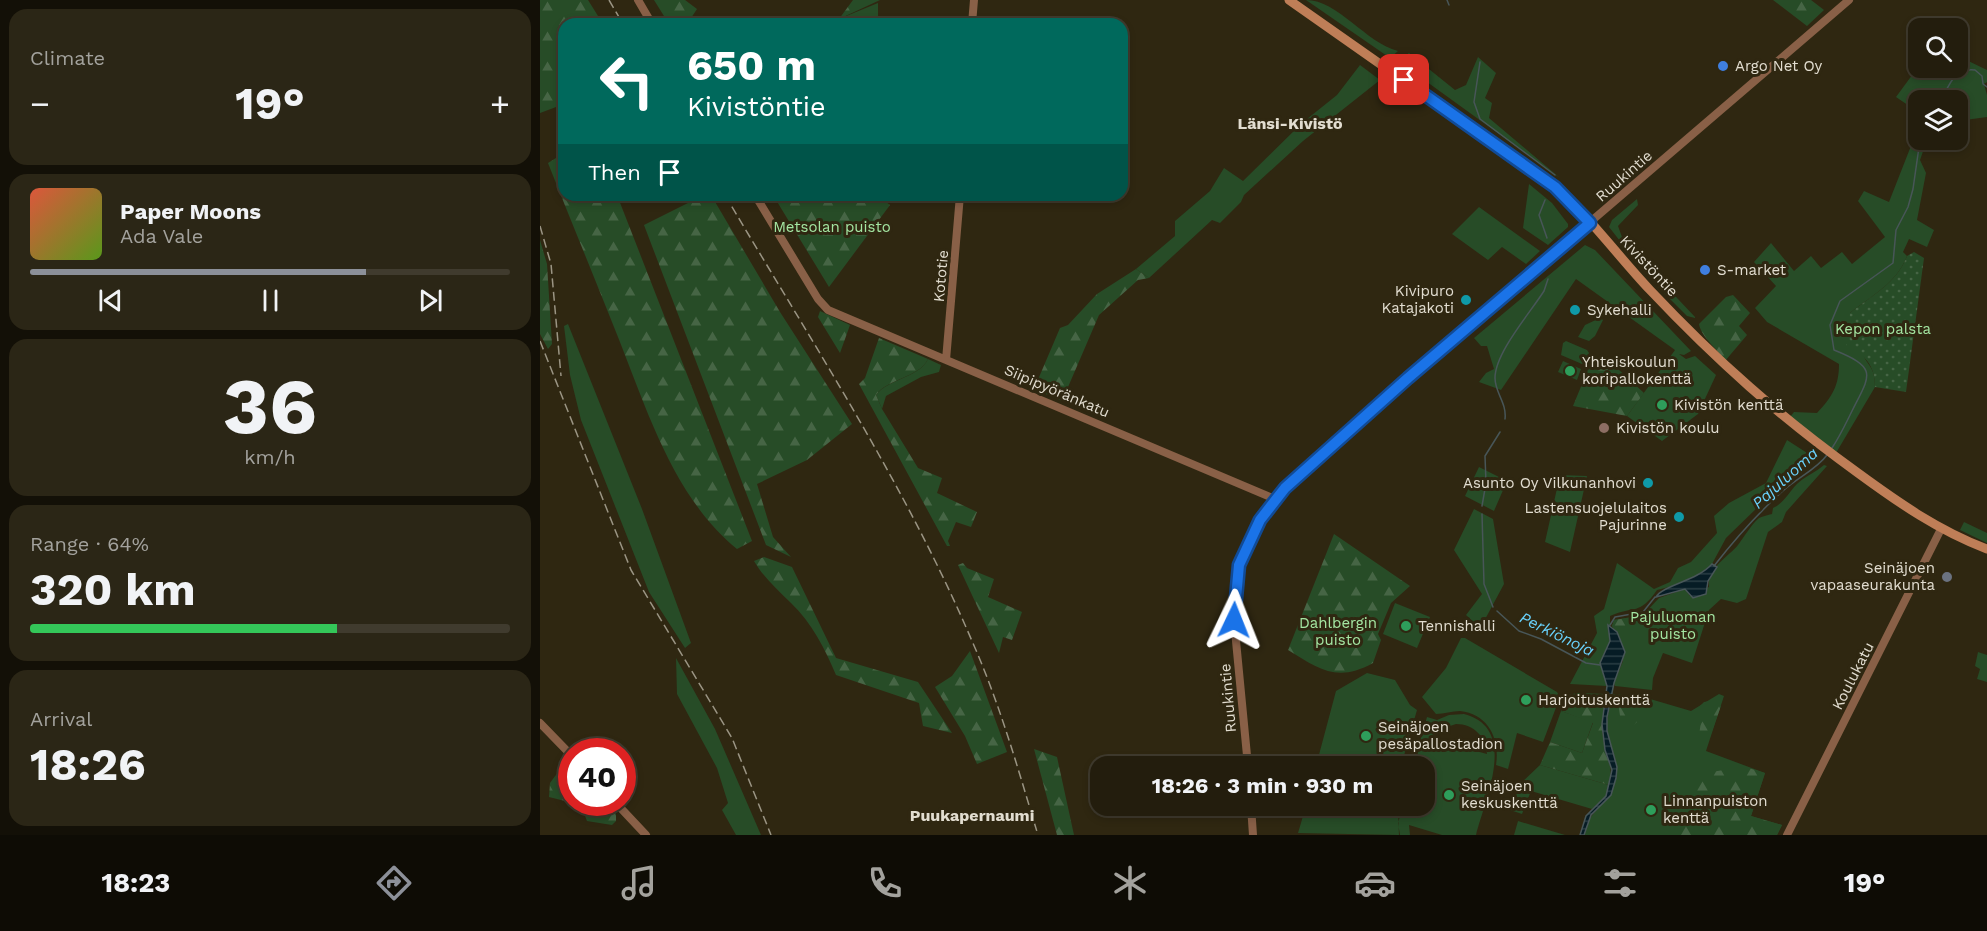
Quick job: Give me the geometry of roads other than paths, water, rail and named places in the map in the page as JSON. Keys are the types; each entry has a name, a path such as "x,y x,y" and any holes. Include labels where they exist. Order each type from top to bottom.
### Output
{"main road":[{"name":"Kivistöntie","path":"1289,0 1536,173 1569,200 1730,372 1834,456 1898,502 1941,529 1987,549"}],"street":[{"path":"638,0 648,18"},
{"path":"972,18 974,0"},
{"name":"Ruukintie","path":"1247,756 1234,620 1236,584 1239,565 1251,538 1275,499 1329,446 1850,0"},
{"name":"Siipipyöränkatu","path":"759,201 818,300 828,310 1275,499"},
{"name":"Kototie","path":"946,360 959,201"},
{"name":"Koulukatu","path":"1787,835 1941,529"},
{"path":"540,723 558,742"},
{"path":"628,816 646,835"},
{"path":"1252,816 1253,835"}],"water":[{"path":"1712,564 1717,567 1708,581 1706,594 1693,598 1685,589 1656,597 1666,589 1698,575"},
{"path":"1608,625 1617,632 1625,652 1614,683 1607,717 1607,731 1617,767 1616,778 1611,795 1591,815 1584,835 1580,835 1586,816 1606,796 1612,770 1605,750 1602,724 1607,686 1600,663 1610,641"}],"waterway":[{"name":"Perkiönoja","path":"1447,0 1449,5"},
{"name":"Perkiönoja","path":"1480,62 1474,102 1480,119 1555,175"},
{"name":"Pajuluoma","path":"1947,90 1958,74 1968,70 1975,70 1982,76 1983,84 1987,87"},
{"name":"Pajuluoma","path":"1832,448 1863,389 1867,374 1858,362 1834,350 1830,325 1840,301 1893,263 1896,230 1908,207 1919,150"},
{"name":"Perkiönoja","path":"1545,200 1539,215 1547,238"},
{"name":"Perkiönoja","path":"1505,419 1495,378 1497,368 1507,345 1544,291 1548,279"},
{"name":"Perkiönoja","path":"1482,506 1486,483 1485,456 1500,432"},
{"name":"Pajuluoma","path":"1714,566 1765,508 1827,455"},
{"name":"Perkiönoja","path":"1482,514 1484,584 1493,607"},
{"name":"Pajuluoma","path":"1610,625 1615,617 1643,612 1655,597"},
{"name":"Perkiönoja","path":"1497,611 1519,631 1541,639 1586,663 1600,665"}],"railway":[{"path":"609,0 620,18"},
{"path":"729,201 856,414 946,583 991,689 1038,835"},
{"path":"540,226 551,264 561,376"},
{"path":"540,341 631,570 732,738 771,835"}],"place":[{"name":"Argo Net Oy","path":"1723,66"},
{"name":"S-market","path":"1705,270"},
{"name":"Kivipuro Katajakoti","path":"1466,300"},
{"name":"Sykehalli","path":"1575,310"},
{"name":"Yhteiskoulun koripallokenttä","path":"1570,371"},
{"name":"Kivistön kenttä","path":"1662,405"},
{"name":"Kivistön koulu","path":"1604,428"},
{"name":"Asunto Oy Vilkunanhovi","path":"1648,483"},
{"name":"Lastensuojelulaitos Pajurinne","path":"1679,517"},
{"name":"Seinäjoen vapaaseurakunta","path":"1947,577"},
{"name":"Tennishalli","path":"1406,626"},
{"name":"Harjoituskenttä","path":"1526,700"},
{"name":"Seinäjoen pesäpallostadion","path":"1366,736"},
{"name":"Seinäjoen keskuskenttä","path":"1449,795"},
{"name":"Linnanpuiston kenttä","path":"1651,810"}],"district":[{"name":"Länsi-Kivistö","path":"1290,123"},
{"name":"Puukapernaumi","path":"972,815"}],"park label":[{"name":"Metsolan puisto","path":"832,227"},
{"name":"Kepon palsta","path":"1883,329"},
{"name":"Pajuluoman puisto","path":"1673,626"},
{"name":"Dahlbergin puisto","path":"1338,632"}]}
